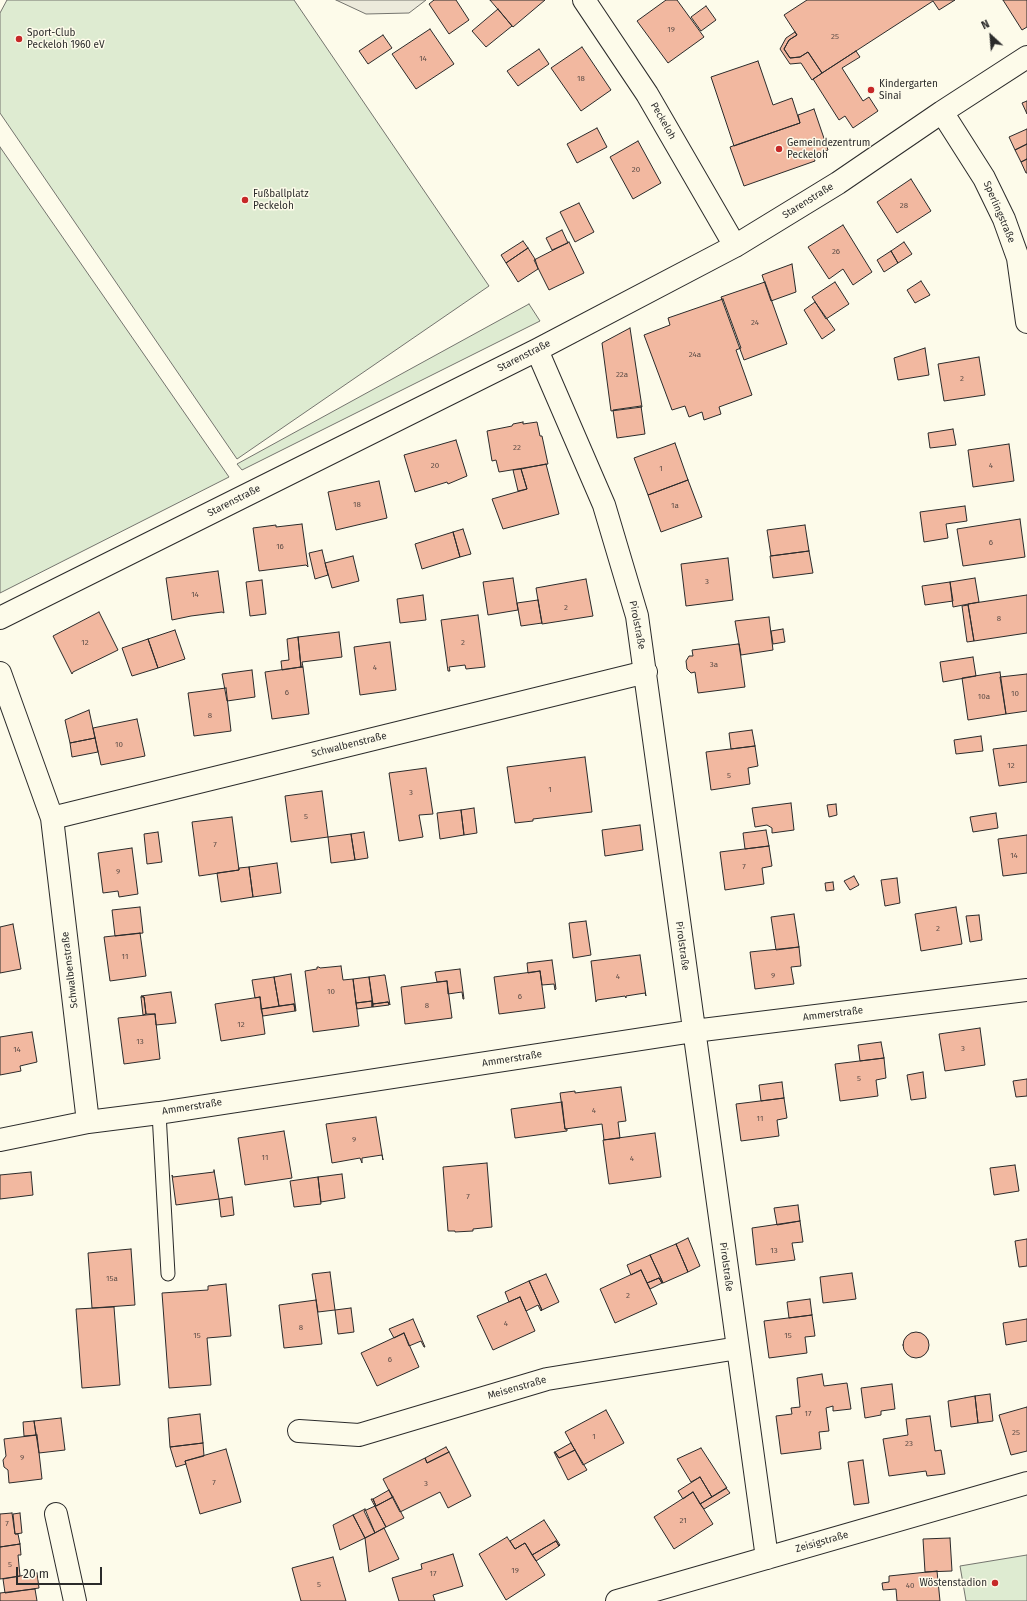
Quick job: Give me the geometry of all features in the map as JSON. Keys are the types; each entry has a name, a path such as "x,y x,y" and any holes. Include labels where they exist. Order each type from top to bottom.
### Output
{"street":[{"name":"Peckeloh","path":"584,0 647,94 735,246"},
{"name":"Starenstraße","path":"0,618 537,350 735,246 838,183 942,112 1027,57"},
{"name":"Sperlingstraße","path":"942,112 984,178 1004,219 1018,258 1027,322"},
{"name":"Pirolstraße","path":"537,350 604,505 637,616 646,672 767,1558"},
{"name":"Schwalbenstraße","path":"52,818 646,672"},
{"name":"Schwalbenstraße","path":"0,673 52,818 88,1122"},
{"name":"Ammerstraße","path":"0,1140 88,1122 159,1113 694,1031 1027,990"},
{"name":"Meisenstraße","path":"299,1431 359,1436 547,1379 738,1348"},
{"name":"Zeisigstraße","path":"617,1601 1027,1483"},
{"path":"56,1514 75,1601"}],"lane":[{"path":"159,1113 168,1274"}],"green space":[{"name":"Fußballplatz Peckeloh","path":"7,0 294,0 489,286 237,459 0,113 0,13"},
{"path":"0,147 229,477 0,593"},
{"path":"529,304 540,321 242,470 237,464"},
{"name":"Wöstenstadion","path":"1027,1555 1027,1601 966,1601 960,1566"}],"shaded area":[{"path":"336,0 426,0 409,13 366,14"}],"building":[{"path":"434,0 456,0 469,20 449,34 429,4"},
{"path":"490,0 545,0 513,27"},
{"path":"666,0 677,0 704,37 668,63 637,21"},
{"path":"807,0 955,0 939,10 933,1 822,73 808,52 800,57 790,58 784,49 789,40 797,35 784,15"},
{"path":"1003,0 1027,0 1027,27 1022,30"},
{"path":"706,6 716,20 701,31 691,17"},
{"path":"498,9 512,26 486,47 472,31"},
{"path":"430,29 454,64 416,89 392,54"},
{"path":"795,32 797,35 789,40 784,49 790,58 800,57 808,52 822,73 812,80 801,63 790,64 780,49 786,38"},
{"path":"383,35 392,48 368,64 359,51"},
{"path":"582,47 611,90 581,111 551,68"},
{"path":"539,49 549,64 518,86 507,71"},
{"path":"856,51 860,57 842,68 863,101 869,97 878,111 853,128 845,116 839,120 813,79"},
{"path":"758,61 773,105 792,98 800,123 734,146 711,77"},
{"path":"1027,101 1027,114 1022,103"},
{"name":"Gemeindezentrum Peckeloh","path":"814,109 828,150 813,155 815,161 744,186 730,147 800,123 798,115"},
{"path":"597,128 607,147 577,163 567,144"},
{"path":"1027,129 1027,144 1015,150 1009,137"},
{"path":"638,141 661,183 633,199 610,157"},
{"path":"1027,144 1027,159 1021,162 1015,150"},
{"path":"1027,159 1027,173 1026,173 1021,162"},
{"path":"911,179 931,211 897,233 877,202"},
{"path":"579,203 594,232 575,242 560,212"},
{"path":"843,225 872,272 853,285 843,269 829,279 808,247"},
{"path":"562,230 568,243 552,250 546,238"},
{"path":"523,241 528,248 506,263 501,255"},
{"path":"569,242 584,273 549,290 534,260"},
{"path":"904,242 912,254 898,263 891,251"},
{"path":"528,248 535,259 538,269 518,282 506,263"},
{"path":"891,251 898,263 884,272 877,260"},
{"path":"792,264 796,292 771,301 762,275"},
{"path":"921,281 930,295 915,303 907,290"},
{"path":"765,282 787,344 744,360 721,297"},
{"path":"835,282 849,304 826,319 812,297"},
{"path":"723,299 741,348 736,350 752,395 719,407 721,414 704,420 702,412 689,417 685,406 672,410 644,335 670,325 668,318"},
{"path":"815,302 835,330 822,339 804,310"},
{"path":"630,328 642,407 611,411 602,343"},
{"path":"925,348 929,375 898,380 894,358"},
{"path":"979,357 985,395 944,401 938,364"},
{"path":"641,406 645,434 617,438 613,410"},
{"path":"523,422 523,424 537,422 540,436 542,436 548,464 499,472 496,460 492,461 487,431 512,426 513,424"},
{"path":"953,429 956,445 930,448 928,433"},
{"path":"456,440 467,476 448,484 447,482 415,492 404,455"},
{"path":"675,443 688,480 648,495 634,458"},
{"path":"1009,444 1014,481 973,487 968,450"},
{"path":"546,464 559,514 503,529 492,499 527,489 521,469"},
{"path":"521,469 527,489 518,491 513,470"},
{"path":"688,480 702,517 661,532 648,495"},
{"path":"379,481 387,518 336,530 328,492"},
{"path":"965,506 967,521 946,524 948,538 924,542 920,512"},
{"path":"1020,519 1025,557 963,566 957,529"},
{"path":"302,524 308,567 306,565 259,571 253,528"},
{"path":"805,525 809,551 771,556 767,530"},
{"path":"463,529 471,554 460,557 453,532"},
{"path":"453,532 460,557 422,569 415,544"},
{"path":"322,550 328,575 315,579 309,553"},
{"path":"809,551 813,573 773,578 770,556"},
{"path":"353,556 359,581 332,588 325,563"},
{"path":"728,558 733,600 686,606 681,564"},
{"path":"218,571 224,613 191,616 172,620 166,578"},
{"path":"513,578 518,610 488,615 483,582"},
{"path":"975,578 979,602 953,607 950,582"},
{"path":"586,579 593,616 542,624 536,588"},
{"path":"262,580 266,614 250,616 246,582"},
{"path":"950,582 953,601 925,605 922,586"},
{"path":"423,595 426,620 400,623 397,599"},
{"path":"1027,595 1027,633 974,641 968,604"},
{"path":"538,600 542,623 521,626 517,603"},
{"path":"968,605 974,641 967,642 962,606"},
{"path":"99,612 118,650 73,672 72,674 53,636"},
{"path":"478,615 485,667 466,669 465,665 449,667 450,671 448,671 441,620"},
{"path":"769,617 773,650 741,655 735,621"},
{"path":"783,629 785,642 773,644 771,631"},
{"path":"175,630 185,659 158,668 148,639"},
{"path":"339,632 342,657 302,662 303,667 301,667 298,637"},
{"path":"298,637 301,667 282,670 281,661 289,660 287,639"},
{"path":"148,639 158,668 132,676 122,648"},
{"path":"390,642 396,690 360,695 354,647"},
{"path":"739,644 745,687 698,693 695,672 691,673 687,669 686,661 689,656 693,656 692,650"},
{"path":"973,657 976,676 943,682 940,662"},
{"path":"303,667 309,714 272,719 265,672"},
{"path":"252,670 255,697 227,701 222,674"},
{"path":"1000,672 1006,714 968,720 962,678"},
{"path":"1027,674 1027,711 1006,714 1000,677"},
{"path":"226,688 231,731 194,736 188,693"},
{"path":"89,710 95,738 70,743 65,720"},
{"path":"137,719 145,756 101,765 93,728"},
{"path":"752,730 755,746 731,749 729,733"},
{"path":"981,736 983,751 956,754 954,740"},
{"path":"95,738 98,752 72,757 70,743"},
{"path":"1027,745 1027,782 999,786 993,749"},
{"path":"755,746 758,766 748,768 750,784 711,790 706,752"},
{"path":"585,757 592,812 533,819 533,821 515,823 507,767"},
{"path":"426,768 433,814 419,815 423,837 399,841 389,773"},
{"path":"322,791 328,837 291,842 285,796"},
{"path":"791,803 794,830 772,833 772,828 767,825 755,827 752,808"},
{"path":"836,804 837,815 829,817 827,805"},
{"path":"474,808 477,833 464,835 461,810"},
{"path":"461,810 464,835 440,839 437,813"},
{"path":"996,813 998,828 973,832 970,817"},
{"path":"232,817 239,870 199,876 192,822"},
{"path":"640,825 643,850 605,856 602,830"},
{"path":"766,830 769,846 745,849 743,833"},
{"path":"158,832 162,862 147,864 144,834"},
{"path":"364,832 368,858 355,860 351,834"},
{"path":"351,834 355,860 331,863 328,837"},
{"path":"1027,835 1027,873 1003,876 998,839"},
{"path":"769,846 772,866 762,868 764,884 725,890 720,852"},
{"path":"132,848 138,894 119,897 118,891 103,893 98,853"},
{"path":"277,863 281,893 253,897 249,867"},
{"path":"249,867 253,897 221,902 217,873"},
{"path":"854,876 859,885 850,890 844,881"},
{"path":"897,878 900,903 885,906 881,880"},
{"path":"833,882 834,890 826,891 825,883"},
{"path":"140,907 143,933 115,936 112,910"},
{"path":"956,907 962,944 921,951 915,914"},
{"path":"794,914 799,947 776,950 771,917"},
{"path":"979,915 982,940 970,942 966,916"},
{"path":"586,921 591,955 573,958 569,923"},
{"path":"13,924 21,969 0,973 0,927"},
{"path":"140,933 146,976 110,981 104,937"},
{"path":"799,947 801,966 791,967 794,984 755,989 750,952"},
{"path":"640,955 646,996 645,993 626,996 626,998 625,996 597,1000 596,1002 591,961"},
{"path":"552,960 555,990 554,984 542,985 540,971 528,973 527,963"},
{"path":"341,966 343,980 353,979 359,1026 313,1032 305,971 317,969 317,967"},
{"path":"460,969 464,999 462,992 448,994 447,981 437,982 435,972"},
{"path":"540,971 545,1008 499,1014 494,977"},
{"path":"291,974 296,1011 294,1004 279,1006 274,977"},
{"path":"385,975 390,1005 388,1002 373,1004 369,977"},
{"path":"274,977 279,1006 261,1009 260,997 255,998 252,980"},
{"path":"369,977 373,1007 372,1001 356,1003 353,979"},
{"path":"447,981 452,1018 405,1024 401,987"},
{"path":"171,992 176,1023 156,1025 155,1014 146,1014 144,997 141,996"},
{"path":"141,997 144,997 146,1014 143,1015"},
{"path":"260,997 265,1034 221,1041 215,1004"},
{"path":"372,1001 372,1007 357,1009 356,1003"},
{"path":"388,1002 389,1005 373,1007 373,1004"},
{"path":"294,1004 295,1011 263,1016 261,1009"},
{"path":"155,1014 160,1059 124,1064 118,1018"},
{"path":"980,1028 985,1065 945,1071 939,1034"},
{"path":"32,1032 37,1062 20,1066 21,1071 0,1075 0,1037"},
{"path":"881,1042 884,1058 860,1061 858,1045"},
{"path":"884,1058 886,1078 876,1080 878,1096 840,1101 835,1064"},
{"path":"923,1072 926,1098 911,1100 907,1075"},
{"path":"1027,1079 1027,1096 1016,1097 1013,1081"},
{"path":"782,1082 784,1098 761,1101 759,1085"},
{"path":"621,1087 626,1121 618,1122 620,1138 604,1140 602,1124 565,1129 560,1093 575,1091 575,1093"},
{"path":"784,1098 787,1118 777,1120 779,1136 741,1141 736,1104"},
{"path":"562,1102 565,1129 567,1129 567,1131 515,1138 511,1109"},
{"path":"376,1117 383,1160 382,1155 362,1158 362,1163 360,1158 332,1163 326,1124"},
{"path":"284,1131 292,1178 245,1185 238,1138"},
{"path":"655,1133 661,1177 609,1184 603,1140"},
{"path":"487,1163 492,1227 473,1229 473,1231 448,1231 443,1167"},
{"path":"1015,1165 1019,1191 994,1195 990,1168"},
{"path":"214,1170 219,1199 176,1205 172,1175 173,1177 214,1172"},
{"path":"31,1172 33,1195 0,1199 0,1175"},
{"path":"342,1174 345,1198 321,1202 318,1177"},
{"path":"318,1177 321,1204 294,1207 290,1181"},
{"path":"232,1197 234,1215 221,1217 219,1199"},
{"path":"798,1205 800,1221 777,1225 774,1208"},
{"path":"800,1221 803,1242 792,1243 795,1260 756,1265 752,1228"},
{"path":"688,1238 700,1266 688,1272 676,1244"},
{"path":"1027,1239 1027,1266 1019,1267 1015,1241"},
{"path":"676,1244 688,1272 663,1283 650,1255"},
{"path":"131,1249 135,1305 92,1308 88,1253"},
{"path":"650,1255 663,1283 659,1278 647,1283 641,1270 631,1275 627,1265"},
{"path":"641,1270 657,1304 615,1323 600,1289"},
{"path":"330,1272 335,1310 318,1312 312,1274"},
{"path":"852,1273 856,1299 823,1303 820,1277"},
{"path":"546,1274 559,1302 542,1310 529,1281"},
{"path":"659,1278 662,1283 650,1289 647,1283"},
{"path":"529,1281 542,1310 541,1311 538,1305 526,1311 520,1297 509,1302 505,1292"},
{"path":"226,1284 231,1336 207,1338 211,1385 169,1388 162,1293 208,1290 208,1286"},
{"path":"520,1297 535,1331 493,1350 477,1316"},
{"path":"810,1299 812,1315 789,1318 787,1302"},
{"path":"316,1300 322,1344 284,1348 279,1305"},
{"path":"114,1307 120,1385 82,1388 76,1309"},
{"path":"351,1308 354,1332 338,1334 335,1310"},
{"path":"812,1315 815,1336 805,1337 807,1353 769,1358 764,1321"},
{"path":"413,1319 425,1347 421,1341 409,1346 404,1333 394,1338 389,1329"},
{"path":"1027,1319 1027,1341 1006,1345 1003,1323"},
{"path":"916,1332 925,1336 929,1345 925,1354 916,1358 907,1354 903,1345 907,1336"},
{"path":"404,1333 419,1367 377,1386 361,1353"},
{"path":"822,1374 824,1386 847,1383 851,1409 833,1411 833,1406 826,1408 829,1431 819,1432 821,1449 781,1454 776,1416 792,1414 791,1408 800,1407 797,1378"},
{"path":"892,1384 895,1409 881,1411 881,1415 865,1418 861,1388"},
{"path":"990,1394 993,1421 978,1423 975,1396"},
{"path":"975,1396 978,1423 951,1427 948,1401"},
{"path":"1027,1407 1027,1451 1011,1455 999,1415"},
{"path":"606,1410 624,1443 583,1465 565,1432"},
{"path":"200,1414 203,1443 170,1447 168,1418"},
{"path":"930,1416 935,1451 941,1450 945,1474 927,1476 926,1471 889,1476 883,1439 908,1435 906,1419"},
{"path":"61,1418 65,1450 39,1453 34,1421"},
{"path":"34,1421 36,1435 24,1436 23,1422"},
{"path":"37,1435 42,1479 9,1483 8,1470 4,1467 3,1460 6,1456 4,1439"},
{"path":"203,1443 204,1456 185,1461 186,1464 176,1467 170,1447"},
{"path":"571,1443 575,1450 559,1458 555,1452"},
{"path":"446,1447 449,1452 427,1463 425,1458"},
{"path":"701,1448 727,1488 712,1497 700,1477 691,1482 677,1459"},
{"path":"226,1449 241,1502 200,1514 185,1461"},
{"path":"575,1450 587,1470 568,1480 554,1452 559,1458"},
{"path":"449,1452 471,1496 448,1508 440,1492 400,1512 383,1479 425,1458 427,1463"},
{"path":"863,1460 869,1503 854,1505 848,1462"},
{"path":"700,1477 712,1497 700,1504 693,1492 683,1499 678,1491"},
{"path":"726,1488 730,1493 704,1509 700,1504"},
{"path":"389,1490 393,1497 376,1506 373,1499"},
{"path":"693,1492 713,1524 674,1549 654,1517"},
{"path":"393,1497 404,1518 386,1527 371,1499 373,1499 376,1506"},
{"path":"375,1506 386,1527 375,1533 364,1511"},
{"path":"365,1509 375,1533 365,1538 353,1515"},
{"path":"12,1513 15,1534 18,1534 20,1544 0,1547 0,1514"},
{"path":"20,1513 22,1533 15,1534 13,1514"},
{"path":"353,1515 365,1538 340,1550 333,1525"},
{"path":"544,1520 560,1545 559,1546 556,1541 532,1555 525,1543 515,1549 510,1541"},
{"path":"384,1528 399,1559 369,1572 365,1538"},
{"path":"507,1537 515,1549 525,1543 545,1575 506,1600 479,1554"},
{"path":"950,1538 952,1571 925,1572 923,1539"},
{"path":"556,1541 559,1546 536,1561 532,1555"},
{"path":"20,1544 21,1555 18,1555 20,1576 0,1579 0,1547"},
{"path":"453,1554 463,1586 433,1595 435,1601 399,1601 392,1578 422,1569 421,1564"},
{"path":"333,1557 346,1601 301,1601 292,1568"},
{"path":"937,1571 940,1601 897,1601 896,1589 883,1590 882,1583 889,1582 889,1576"},
{"path":"37,1573 39,1588 5,1593 3,1579"},
{"path":"35,1589 37,1601 0,1601 0,1593"}],"place":[{"name":"Sport-Club Peckeloh 1960 eV","path":"19,39"},
{"name":"Kindergarten Sinai","path":"871,90"},
{"name":"Gemeindezentrum Peckeloh","path":"779,149"},
{"name":"Fußballplatz Peckeloh","path":"245,200"},
{"name":"Wöstenstadion","path":"995,1583"}]}
